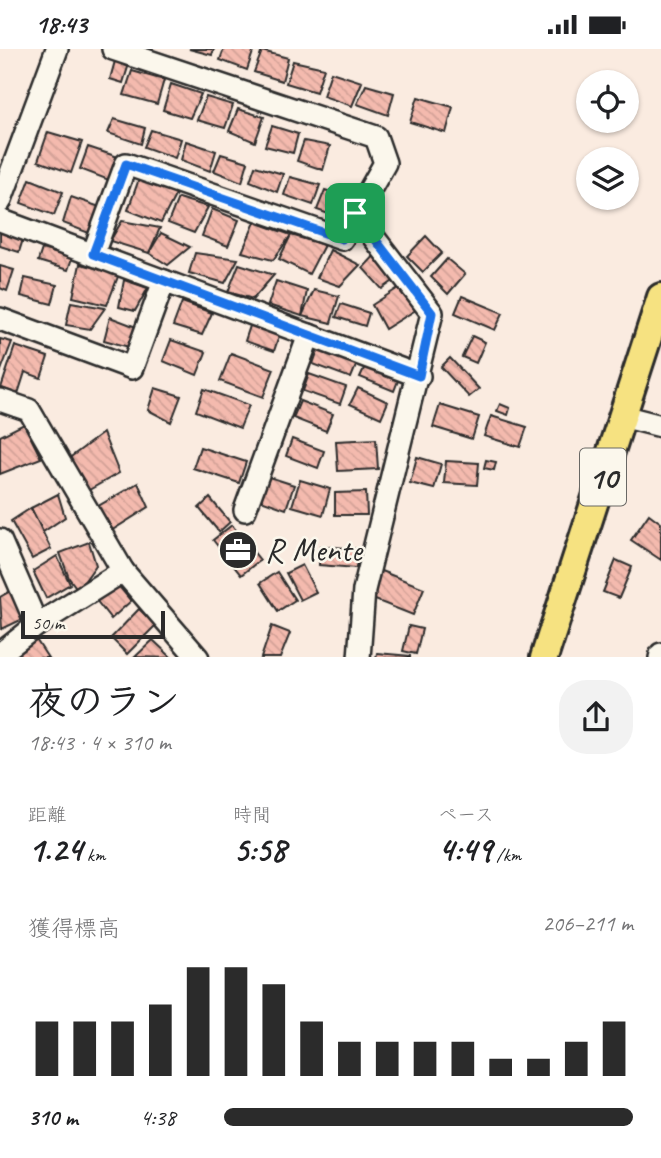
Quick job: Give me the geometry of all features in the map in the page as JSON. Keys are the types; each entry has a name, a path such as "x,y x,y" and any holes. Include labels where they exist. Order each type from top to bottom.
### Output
{"main road":[{"name":"10","path":"544,657 661,297"}],"street":[{"path":"0,202 57,49"},
{"path":"93,254 126,164 342,239 386,163 376,137 113,49"},
{"path":"355,213 432,313 419,376 363,590 359,657"},
{"path":"0,220 419,376"},
{"path":"0,319 132,367 164,281"},
{"path":"245,510 309,335"},
{"path":"0,400 29,410 123,571 198,657"},
{"path":"622,416 661,426"},
{"path":"0,540 37,625"},
{"path":"0,654 37,625 123,571"}],"building":[{"path":"189,49 214,49 212,55"},
{"path":"224,49 254,49 247,70 220,60"},
{"path":"262,51 288,58 282,81 254,72"},
{"path":"115,61 129,64 123,83 110,79"},
{"path":"293,61 324,68 316,92 286,83"},
{"path":"132,71 164,80 157,104 124,95"},
{"path":"331,72 362,82 352,106 323,96"},
{"path":"171,84 201,94 190,118 163,110"},
{"path":"366,85 394,93 388,115 357,104"},
{"path":"206,97 233,105 225,128 197,120"},
{"path":"418,97 453,107 446,133 410,122"},
{"path":"238,109 264,117 255,142 229,131"},
{"path":"114,119 145,128 141,144 108,133"},
{"path":"272,126 298,134 293,153 265,146"},
{"path":"151,130 181,139 175,158 144,147"},
{"path":"48,132 82,142 71,173 38,161"},
{"path":"186,141 216,151 210,171 181,160"},
{"path":"304,141 330,146 323,170 297,161"},
{"path":"88,147 121,158 114,182 80,169"},
{"path":"221,154 248,162 242,182 214,171"},
{"path":"255,166 283,174 277,192 250,181"},
{"path":"290,177 320,185 313,205 284,195"},
{"path":"30,179 63,192 54,215 21,203"},
{"path":"139,179 177,192 161,223 128,210"},
{"path":"325,190 352,199 346,220 317,210"},
{"path":"71,197 103,208 94,235 63,223"},
{"path":"178,198 208,207 194,233 168,223"},
{"path":"212,209 239,220 228,246 202,236"},
{"path":"122,221 160,228 149,253 110,241"},
{"path":"255,222 291,235 273,260 242,252"},
{"path":"0,224 25,233 19,252 0,246"},
{"path":"161,233 190,247 168,265 149,253"},
{"path":"291,235 324,245 309,274 279,259"},
{"path":"426,236 442,253 423,272 407,256"},
{"path":"42,249 72,258 68,270 38,261"},
{"path":"330,250 360,265 340,286 317,278"},
{"path":"378,252 399,277 382,289 363,268"},
{"path":"195,253 238,259 225,283 189,273"},
{"path":"447,259 465,274 448,294 431,277"},
{"path":"80,264 119,274 107,305 73,297"},
{"path":"239,264 274,275 253,299 228,292"},
{"path":"0,266 14,270 7,291 0,288"},
{"path":"25,278 57,285 52,304 21,296"},
{"path":"124,280 148,288 135,311 119,307"},
{"path":"276,281 307,291 302,316 268,305"},
{"path":"403,285 419,308 385,329 372,305"},
{"path":"314,290 339,296 331,323 302,316"},
{"path":"462,296 503,313 495,330 455,313"},
{"path":"71,302 105,308 90,329 66,325"},
{"path":"182,302 212,313 202,335 173,326"},
{"path":"341,304 369,313 365,326 336,317"},
{"path":"110,317 139,328 129,347 104,340"},
{"path":"251,323 280,333 274,351 245,341"},
{"path":"472,336 485,342 476,363 462,357"},
{"path":"0,339 12,342 0,373"},
{"path":"171,340 206,352 197,375 163,361"},
{"path":"15,346 48,357 41,378 25,372 18,394 1,388"},
{"path":"319,347 358,361 351,378 313,364"},
{"path":"231,353 274,369 263,397 220,381"},
{"path":"450,358 479,389 469,397 441,367"},
{"path":"366,364 399,378 394,391 360,377"},
{"path":"309,374 346,387 340,404 303,391"},
{"path":"155,388 181,396 171,422 148,410"},
{"path":"358,388 388,402 381,418 350,404"},
{"path":"204,389 249,405 240,428 196,411"},
{"path":"300,401 333,414 326,431 293,418"},
{"path":"500,404 510,408 508,415 497,411"},
{"path":"440,405 479,417 472,439 433,427"},
{"path":"491,416 527,427 520,447 484,436"},
{"path":"24,424 41,458 0,474 0,436"},
{"path":"103,433 119,473 82,494 64,462"},
{"path":"292,439 324,451 318,468 286,456"},
{"path":"376,439 378,469 338,471 336,441"},
{"path":"200,447 246,462 239,483 193,468"},
{"path":"417,457 441,464 434,489 410,483"},
{"path":"486,460 496,462 494,470 484,468"},
{"path":"446,461 479,463 477,485 444,483"},
{"path":"266,476 294,485 286,509 258,499"},
{"path":"300,480 330,489 323,515 292,506"},
{"path":"138,483 149,507 106,534 95,508"},
{"path":"366,492 367,515 335,515 335,493"},
{"path":"58,494 65,517 43,532 31,508"},
{"path":"210,498 230,522 219,532 199,508"},
{"path":"31,508 51,549 32,559 11,521"},
{"path":"649,514 661,523 661,560 631,540"},
{"path":"232,525 260,560 241,575 213,540"},
{"path":"89,542 96,565 78,590 69,578 60,553"},
{"path":"320,546 357,549 356,568 319,565"},
{"path":"57,556 70,584 46,598 33,571"},
{"path":"616,560 632,567 619,598 603,592"},
{"path":"302,565 316,592 300,600 286,573"},
{"path":"376,569 424,588 413,615 365,596"},
{"path":"277,572 295,600 278,611 260,583"},
{"path":"118,585 131,601 111,619 96,600"},
{"path":"16,588 27,617 2,629 0,597"},
{"path":"139,609 156,625 127,654 111,638"},
{"path":"272,626 290,633 280,657 261,657"},
{"path":"409,626 422,629 416,654 403,651"},
{"path":"35,638 47,657 17,657 14,652"},
{"path":"153,640 171,657 135,657"},
{"path":"377,653 410,656 410,657 376,657"}],"place":[{"name":"R Mente","path":"238,550"}],"route":[{"path":"126,164 342,239 355,213 432,313 419,376 93,254 126,164"}]}
